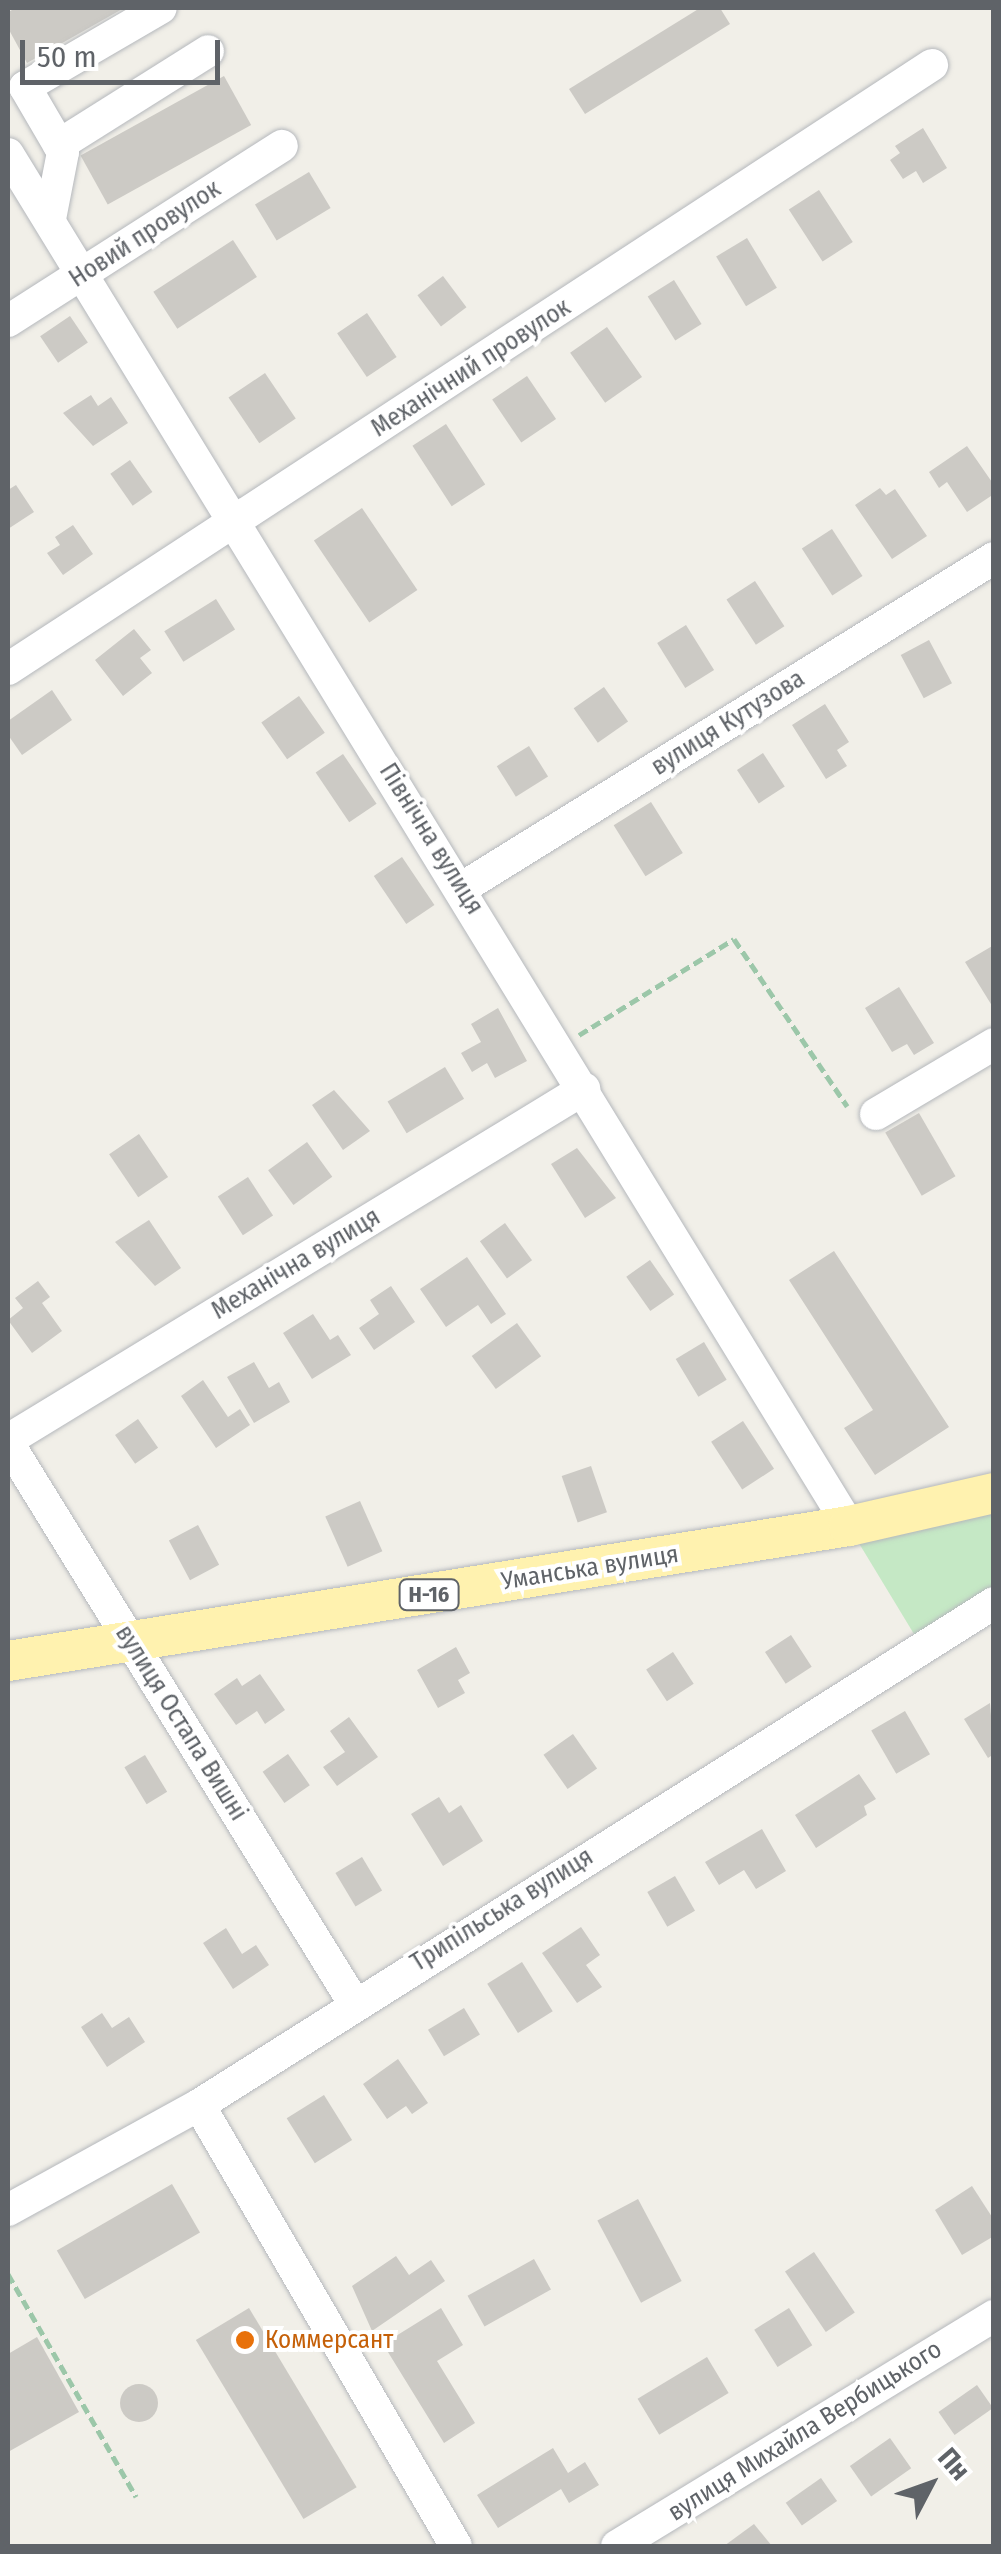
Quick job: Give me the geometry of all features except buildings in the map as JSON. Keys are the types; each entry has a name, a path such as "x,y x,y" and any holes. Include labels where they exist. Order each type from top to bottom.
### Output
{"main road":[{"name":"Уманська вулиця","path":"8,1662 849,1526 994,1493"}],"street":[{"path":"50,220 59,145 25,87 161,8"},
{"path":"59,145 208,51"},
{"name":"Механічний провулок","path":"8,669 932,65"},
{"name":"Новий провулок","path":"8,320 282,146"},
{"name":"Північна вулиця","path":"8,154 462,888 849,1526"},
{"name":"вулиця Кутузова","path":"462,888 994,558"},
{"path":"876,1114 994,1044"},
{"name":"Механічна вулиця","path":"8,1441 584,1089"},
{"name":"вулиця Остапа Вишні","path":"8,1441 354,2003"},
{"name":"Трипільська вулиця","path":"8,2210 199,2106 354,2003 994,1603"},
{"path":"199,2106 456,2546"},
{"name":"вулиця Михайла Вербицького","path":"617,2546 994,2316"}],"path":[{"path":"559,1048 734,939 853,1114 876,1114"},
{"path":"8,2274 136,2498"}],"green space":[{"path":"993,1513 993,1588 917,1639 857,1540"}],"place":[{"name":"Коммерсант","path":"245,2340"}]}
